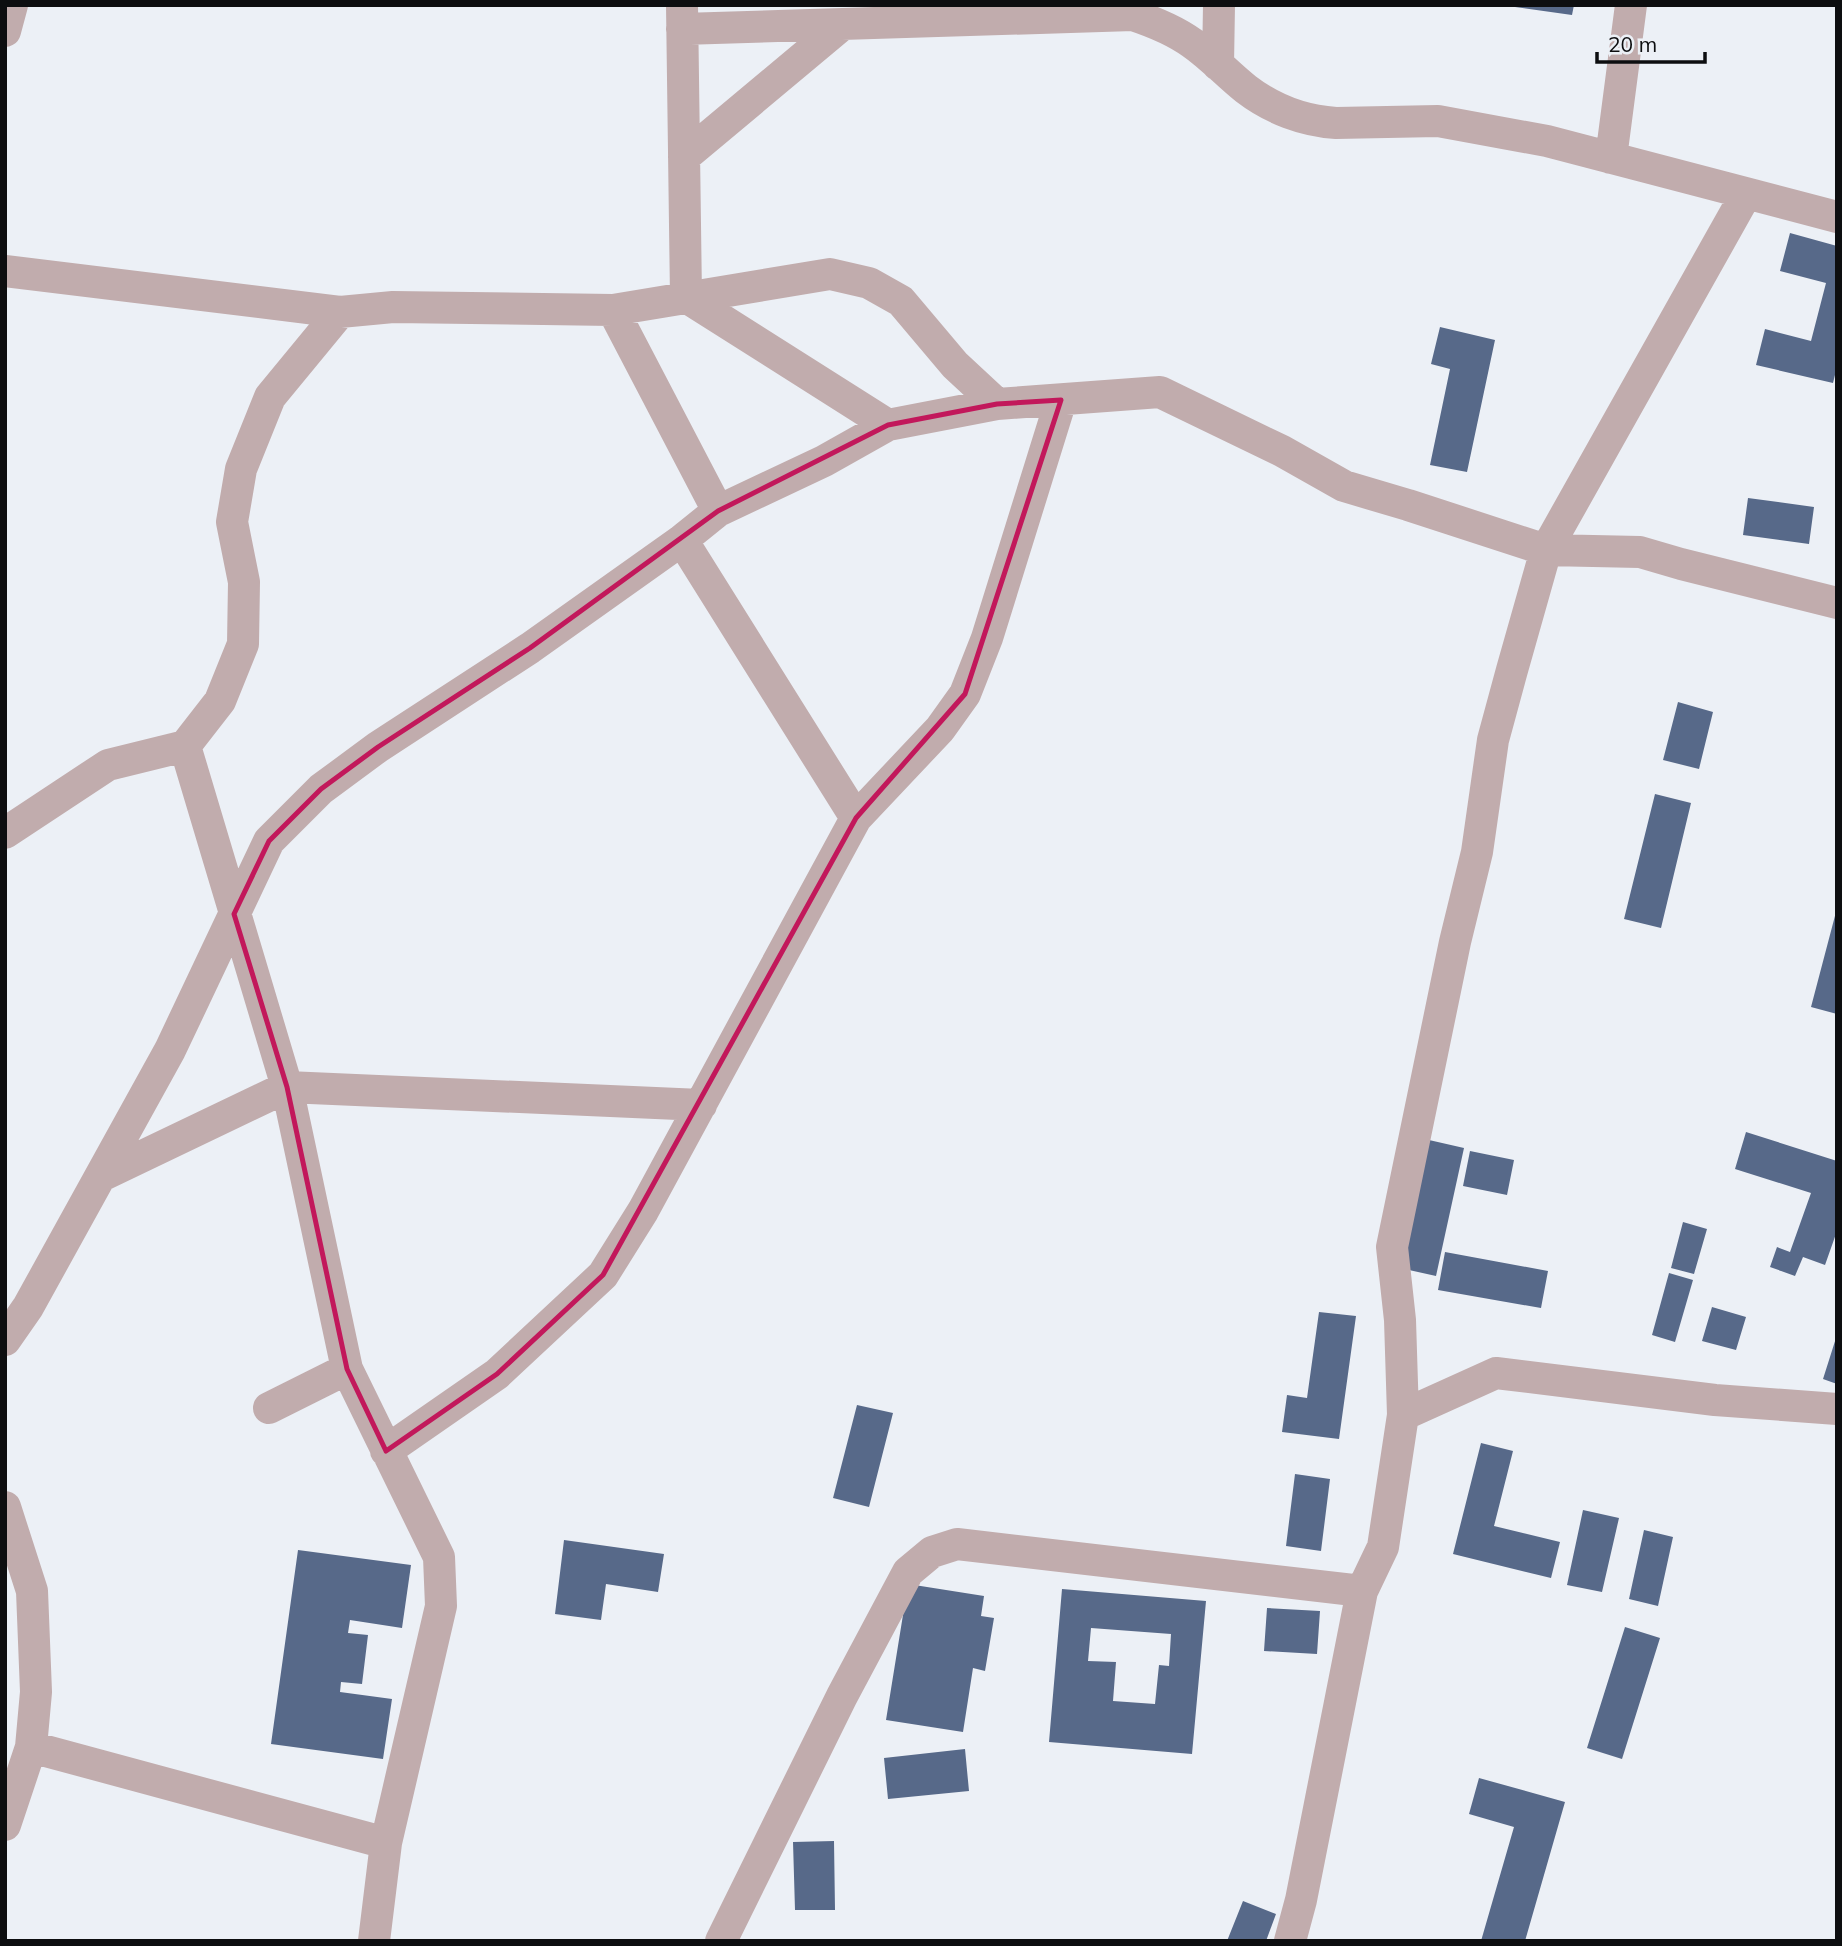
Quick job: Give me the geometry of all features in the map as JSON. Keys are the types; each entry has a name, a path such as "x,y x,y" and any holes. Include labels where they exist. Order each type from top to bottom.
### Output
{"street":[{"path":"5,31 12,5"},
{"path":"1218,65 1219,5"},
{"path":"1611,158 1631,5"},
{"path":"686,298 682,17 843,24 1133,15 1164,26 1193,43 1248,90 1281,110 1322,122 1438,121 1547,141 1837,217"},
{"path":"684,158 843,24"},
{"path":"1290,1941 1301,1900 1363,1591 1382,1548 1403,1415 1401,1320 1392,1247 1455,942 1477,852 1493,740 1546,550 1746,194"},
{"path":"5,271 340,312 393,307 613,310 830,274 869,283 901,301 955,365 997,404"},
{"path":"686,298 888,425"},
{"path":"613,310 718,511"},
{"path":"5,834 108,765 185,746 220,701 243,644 244,582 232,522 241,469 270,397 340,312"},
{"path":"5,1340 28,1307 170,1050 270,841 321,789 378,747 530,648 682,540 718,511 824,461 888,425 997,404 1160,392 1282,451 1344,486 1546,550 1640,552 1837,603"},
{"path":"386,1451 497,1374 603,1275 643,1211 856,818 940,729 965,694 987,638 1061,400"},
{"path":"682,540 856,818"},
{"path":"185,746 287,1087 348,1369 439,1557 441,1606 386,1843 374,1941"},
{"path":"101,1176 287,1087 701,1105"},
{"path":"269,1408 348,1369"},
{"path":"1403,1415 1496,1373 1715,1400 1837,1409"},
{"path":"5,1825 30,1747 36,1692 32,1591 6,1514"},
{"path":"721,1941 835,1709 902,1583 908,1572 932,1552 957,1544 1363,1591"},
{"path":"30,1747 386,1843"}],"highlighted area":[{"path":"1061,400 965,694 856,818 603,1275 497,1374 386,1451 347,1369 287,1087 234,914 269,841 321,789 378,747 530,648 718,511 888,425 997,404"}],"building":[{"path":"1515,5 1574,5 1572,15"},
{"path":"1790,233 1837,246 1837,367 1833,383 1756,365 1765,329 1811,341 1826,283 1780,271"},
{"path":"1440,327 1495,340 1467,472 1430,465 1450,369 1431,364"},
{"path":"1748,498 1814,507 1809,544 1743,535"},
{"path":"1678,702 1713,712 1699,769 1663,760"},
{"path":"1655,794 1691,803 1661,928 1624,919"},
{"path":"1837,912 1837,1014 1811,1007"},
{"path":"1746,1132 1837,1161 1837,1231 1825,1265 1803,1257 1795,1276 1770,1267 1777,1247 1790,1252 1811,1193 1735,1169"},
{"path":"1429,1140 1464,1148 1436,1276 1400,1268"},
{"path":"1470,1151 1514,1160 1507,1195 1463,1186"},
{"path":"1683,1222 1707,1229 1694,1274 1671,1268"},
{"path":"1445,1252 1548,1271 1541,1308 1438,1290"},
{"path":"1669,1273 1693,1280 1675,1342 1652,1335"},
{"path":"1712,1307 1746,1317 1736,1350 1702,1341"},
{"path":"1319,1312 1356,1316 1339,1439 1282,1432 1287,1395 1307,1398"},
{"path":"1837,1338 1837,1384 1823,1379"},
{"path":"857,1405 893,1413 869,1507 833,1498"},
{"path":"1481,1443 1513,1451 1494,1526 1560,1542 1551,1578 1453,1554"},
{"path":"1295,1474 1330,1479 1321,1551 1286,1546"},
{"path":"1583,1510 1619,1518 1602,1592 1567,1585"},
{"path":"1644,1530 1673,1537 1658,1606 1629,1599"},
{"path":"564,1540 664,1554 658,1592 606,1584 601,1620 555,1614"},
{"path":"298,1550 411,1565 402,1628 350,1620 348,1633 368,1635 362,1684 341,1682 340,1692 392,1699 383,1759 271,1744"},
{"path":"908,1584 984,1596 981,1616 994,1618 985,1671 973,1668 963,1732 886,1720"},
{"path":"1062,1589 1206,1601 1192,1754 1049,1742","holes":["1091,1628 1171,1634 1169,1666 1159,1665 1155,1704 1113,1701 1116,1662 1088,1661"]},
{"path":"1267,1608 1320,1611 1317,1654 1264,1651"},
{"path":"1625,1627 1660,1638 1622,1759 1587,1748"},
{"path":"965,1749 969,1791 888,1799 884,1758"},
{"path":"1479,1778 1565,1802 1525,1941 1481,1941 1514,1827 1469,1814"},
{"path":"834,1841 835,1910 795,1910 793,1842"},
{"path":"1243,1901 1276,1914 1266,1941 1227,1941"}]}
